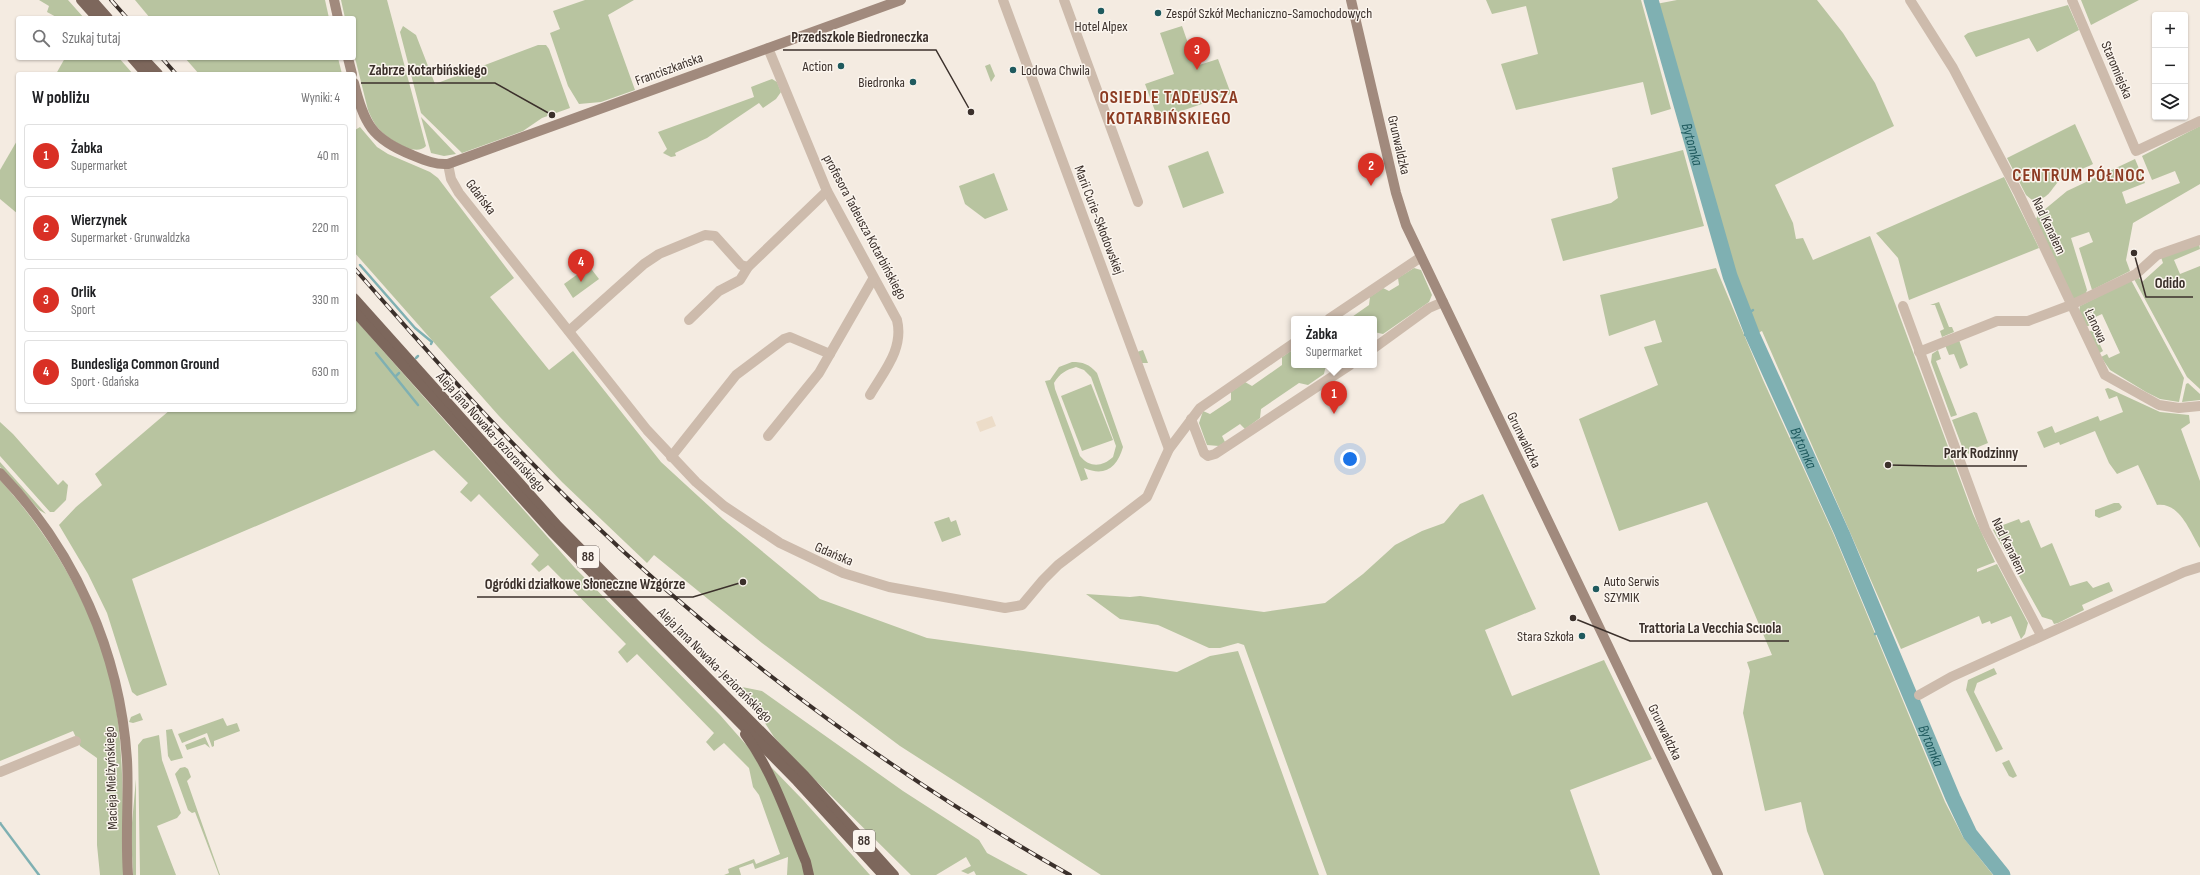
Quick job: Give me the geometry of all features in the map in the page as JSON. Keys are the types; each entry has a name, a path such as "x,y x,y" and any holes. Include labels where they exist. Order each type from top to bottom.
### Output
{"main road":[{"path":"81,0 95,16"},
{"path":"92,0 106,16"},
{"path":"134,60 144,72"},
{"path":"145,60 156,72"},
{"name":"Aleja Jana Nowaka-Jeziorańskiego","path":"356,300 558,526 772,743 838,812 894,875"},
{"name":"Aleja Jana Nowaka-Jeziorańskiego","path":"356,313 552,532 821,806 883,875"},
{"path":"723,705 763,762 798,842 809,875"}],"street":[{"path":"334,0 338,16"},
{"name":"Franciszkańska","path":"448,164 901,0"},
{"name":"Marii Curie-Skłodowskiej","path":"1003,0 1169,449"},
{"path":"1064,0 1138,202"},
{"name":"Grunwaldzka","path":"1351,0 1396,193 1406,225 1718,875"},
{"name":"Nad Kanałem","path":"1910,0 1953,68 2028,213 2071,305"},
{"name":"Staromiejska","path":"2072,0 2136,151 2200,121"},
{"name":"profesora Tadeusza Kotarbińskiego","path":"768,48 778,76 827,191 873,279 894,313 900,334 890,361 870,395"},
{"path":"348,60 352,72"},
{"path":"356,90 365,120 380,138 397,149 421,159 438,164 448,164"},
{"name":"Gdańska","path":"448,164 451,178 459,193 671,457 704,489 743,519 780,543 830,568 858,579 889,587 1005,608 1017,608 1026,601 1043,580 1058,565 1148,497 1169,449"},
{"path":"689,320 719,291 740,280 748,267 827,191"},
{"path":"569,331 644,264 659,254 705,235 715,236 741,265 748,267"},
{"name":"Łanowa","path":"2200,240 2157,256 2136,274 2071,305 2105,375 2158,405 2179,408 2200,406"},
{"path":"1333,316 1421,257"},
{"path":"768,436 819,373 873,279"},
{"path":"1377,346 1429,308 1443,302"},
{"path":"1919,352 1997,321 2028,321 2071,305"},
{"name":"Nad Kanałem","path":"1903,306 1985,529 2041,635"},
{"path":"671,457 736,375 784,339 790,337 830,354"},
{"path":"1169,449 1200,408 1291,345"},
{"path":"1191,419 1204,453 1208,456 1215,454 1345,368"},
{"name":"Macieja Mielżyńskiego","path":"0,473 29,505 61,551 85,596 108,656 119,695 125,733 128,776 128,875"},
{"path":"1919,695 1952,677 2041,635 2200,567"},
{"path":"0,772 76,742"}],"green space":[{"path":"39,0 68,0 82,16 54,16 47,12 49,6"},
{"path":"135,0 325,0 329,16 148,16"},
{"path":"341,0 387,0 426,146 415,150 408,148 394,141 377,127 368,110 356,60 356,16 345,16"},
{"path":"585,0 634,0 608,15 635,90 601,102 579,104 568,86 550,33 560,29 553,11"},
{"path":"1486,0 1641,0 1671,109 1651,115 1643,82 1516,110 1501,64 1538,54 1526,6 1492,14"},
{"path":"1677,0 1817,0 1843,33 1875,83 1894,126 1775,185 1793,223 1796,239 1803,238 1813,260 1870,236 1973,514 1995,562 1977,569 1977,572 1997,564 2028,623 2025,634 2021,639 2011,616 1991,624 1990,621 1982,624 1979,616 1901,649 1762,331 1758,333 1737,284 1656,4"},
{"path":"2081,0 2139,0 2091,25"},
{"path":"2068,5 2079,30 2037,52 2029,38 1976,57 1964,36 1968,33"},
{"path":"403,26 416,35 435,84 538,45 546,45 549,49 570,108 542,118 523,131 462,153 421,113 400,32"},
{"path":"1182,26 1196,66 1218,59 1231,94 1158,119 1145,84 1174,74 1160,33"},
{"path":"64,60 121,60 131,72 57,72"},
{"path":"187,60 338,60 342,72 197,72"},
{"path":"990,64 995,76 991,82 985,66"},
{"path":"772,79 777,82 781,92 776,99 763,108 759,103 707,138 675,153 676,156 671,157 663,153 667,149 658,132 754,97 751,87"},
{"path":"421,117 456,154 444,156 431,153"},
{"path":"2075,124 2093,164 2063,178 2046,196 2032,200 2026,195 2007,158"},
{"path":"2200,126 2200,184 2133,223 2126,260 2130,271 2092,290 2079,248 2093,242 2089,232 2071,238 2087,290 2085,295 2073,299 2035,221 2038,215 2067,191 2135,159 2145,183 2122,192 2126,204 2180,183 2175,171 2152,180 2142,156"},
{"path":"360,127 377,147 388,154 430,172 438,178 514,278 490,297 549,370 573,351 661,462 723,519 820,599 927,638 1177,672 1210,656 1238,651 1319,875 1101,875 900,746 762,643 654,555 647,563 562,482 499,416 356,254 356,129"},
{"path":"16,142 16,212 0,199 0,170"},
{"path":"1683,150 1704,226 1563,261 1551,219 1611,203 1618,198 1612,168"},
{"path":"1208,151 1224,193 1183,208 1168,166"},
{"path":"994,173 1008,210 985,219 965,204 959,186"},
{"path":"2004,177 2039,248 1909,300 1898,258 1876,233"},
{"path":"2199,244 2200,249 2174,260 2180,274 2200,266 2200,389 2187,377 2134,279 2138,277 2142,282 2163,263 2161,257"},
{"path":"589,266 599,279 573,298 564,284"},
{"path":"1414,268 1421,270 1432,295 1429,302 1383,334 1377,333 1377,316 1353,316 1369,305 1370,297 1383,288 1389,291 1399,285 1398,278"},
{"path":"1716,268 1763,380 1834,535 1945,802 1963,837 1993,875 1824,875 1807,831 1801,802 1765,811 1743,713 1750,671 1747,662 1772,655 1707,502 1619,531 1579,419 1658,385 1644,347 1662,342 1655,320 1609,336 1600,295"},
{"path":"2131,280 2184,378 2179,402 2160,399 2110,370 2101,357 2107,354 2109,358 2120,353 2102,314 2089,320 2091,325 2085,327 2079,312 2080,306"},
{"path":"1939,302 1949,327 1952,327 1954,332 1942,337 1940,331 1944,329 1935,305 1930,305"},
{"path":"356,320 575,568 720,715 749,748 765,775 798,851 805,875 787,875 788,857 755,869 753,863 739,868 741,875 724,875 729,873 728,869 754,859 756,864 780,854 759,795 753,787 749,768 724,743 714,751 706,742 714,733 637,654 627,663 618,652 626,644 548,565 539,572 531,564 539,555 479,494 471,502 460,492 468,483 434,450 132,579 167,685 137,696 132,692 107,613 88,574 59,525 76,507 102,485 95,474 168,412 356,412"},
{"path":"2093,330 2103,351 2098,354 2088,332"},
{"path":"1959,340 1968,365 1960,369 1954,354 1949,355 1945,345"},
{"path":"1143,350 1148,363 1142,363 1137,352"},
{"path":"1938,350 1941,359 1936,361 1957,415 1951,417 1931,362 1932,354"},
{"path":"1291,351 1291,368 1325,368 1324,374 1308,385 1299,383 1261,409 1260,418 1245,429 1240,424 1222,436 1225,442 1219,446 1207,445 1199,423 1203,411 1210,414 1231,400 1231,392 1245,382 1252,386 1282,365 1282,357"},
{"path":"1072,362 1079,362 1091,367 1097,373 1123,447 1114,465 1104,471 1091,471 1084,468 1088,479 1081,481 1045,381 1050,380 1059,367","holes":["1076,367 1084,370 1091,377 1116,446 1113,457 1105,463 1096,465 1088,463 1080,456 1054,383 1064,372 1069,369"]},
{"path":"2188,383 2200,394 2200,400 2182,402 2186,384"},
{"path":"1091,384 1113,440 1082,451 1061,396"},
{"path":"2108,388 2160,412 2189,415 2190,423 2181,429 2200,481 2200,548 2178,513 2165,505 2157,505 2138,465 2117,474 2109,463 2095,431 2060,445 2059,442 2044,448 2037,432 2052,426 2055,433 2098,416 2100,421 2123,412 2117,396 2109,399 2105,389"},
{"path":"1974,412 1977,413 1988,443 1971,450 1971,454 1969,454 1963,449 1952,420"},
{"path":"0,422 13,434 58,485 63,480 68,485 66,500 54,512 50,512 0,456"},
{"path":"0,462 46,514 39,510 0,467"},
{"path":"0,480 22,505 61,561 92,622 104,655 112,687 120,740 123,798 123,875 100,875 97,845 97,758 80,746 73,731 0,761"},
{"path":"1483,494 1536,609 1485,630 1512,696 1604,660 1652,759 1570,790 1600,875 1327,875 1244,645 1238,643 1220,648 1209,648 1158,625 1120,619 1086,594 1130,597 1140,596 1264,612 1325,603 1363,574 1395,545 1422,531 1444,523 1460,504"},
{"path":"2114,503 2119,503 2122,507 2120,510 2099,518 2095,516 2095,510"},
{"path":"949,517 951,522 956,520 961,535 942,542 934,522"},
{"path":"2019,519 2021,523 2029,520 2041,548 2052,543 2070,586 2087,581 2093,588 2109,582 2113,591 2082,605 2084,610 2058,623 2054,624 2052,620 2042,617 1993,530"},
{"path":"1994,668 1997,674 1977,683 1974,692 2003,749 1996,752 1966,690 1968,680"},
{"path":"732,685 762,691 903,791 979,840 987,853 1028,875 976,875 974,871 968,874 961,871 971,866 966,857 936,875 911,875 794,759 774,737 754,706"},
{"path":"140,713 143,720 133,723 129,722 131,717"},
{"path":"223,718 227,726 237,723 240,731 214,741 214,746 212,747 207,733 182,743 178,734"},
{"path":"172,729 183,758 171,761 168,756 166,730"},
{"path":"159,735 162,760 181,813 177,818 157,826 176,875 140,875 138,745 143,739"},
{"path":"205,737 210,748 205,744 187,750 185,745"},
{"path":"2009,760 2017,776 2013,778 2009,776 2002,763"},
{"path":"185,767 188,769 191,777 187,781 220,875 195,812 192,813 188,810 175,774 180,768"},
{"path":"771,767 803,800 870,875 813,875"},
{"path":"136,779 136,875 133,875 131,834"}],"shaded area":[{"path":"992,416 996,426 980,432 976,422"}],"waterway":[{"name":"Bytomka","path":"1651,0 1730,276 1753,336 1842,533 1953,798 1970,834 2003,875"},
{"path":"360,265 415,328 432,342 431,344"},
{"path":"1745,316 1753,310"},
{"name":"Bytomka","path":"1745,335 1753,336"},
{"path":"376,353 418,405"},
{"path":"396,376 399,373"},
{"path":"1875,634 1883,631"},
{"path":"0,823 39,875"}],"railway":[{"path":"111,0 125,16"},
{"path":"164,60 174,72"},
{"path":"356,270 452,378 527,458 611,540 672,595 734,647 798,697 864,745 1000,834 1070,875"}],"place":[{"name":"Hotel Alpex","path":"1101,11"},
{"name":"Zespół Szkół Mechaniczno-Samochodowych","path":"1158,13"},
{"name":"Action","path":"841,66"},
{"name":"Lodowa Chwila","path":"1013,70"},
{"name":"Orlik","path":"1197,70"},
{"name":"Biedronka","path":"913,82"},
{"name":"Przedszkole Biedroneczka","path":"971,112"},
{"name":"Zabrze Kotarbińskiego","path":"552,115"},
{"name":"Wierzynek","path":"1371,186"},
{"name":"Odido","path":"2134,253"},
{"name":"Bundesliga Common Ground","path":"581,282"},
{"name":"Żabka","path":"1334,414"},
{"name":"Park Rodzinny","path":"1888,465"},
{"name":"Ogródki działkowe Słoneczne Wzgórze","path":"743,582"},
{"name":"Auto Serwis SZYMIK","path":"1596,589"},
{"name":"Trattoria La Vecchia Scuola","path":"1573,618"},
{"name":"Stara Szkoła","path":"1582,636"}],"district":[{"name":"OSIEDLE TADEUSZA KOTARBIŃSKIEGO","path":"1169,107"},
{"name":"CENTRUM PÓŁNOC","path":"2079,175"}]}
